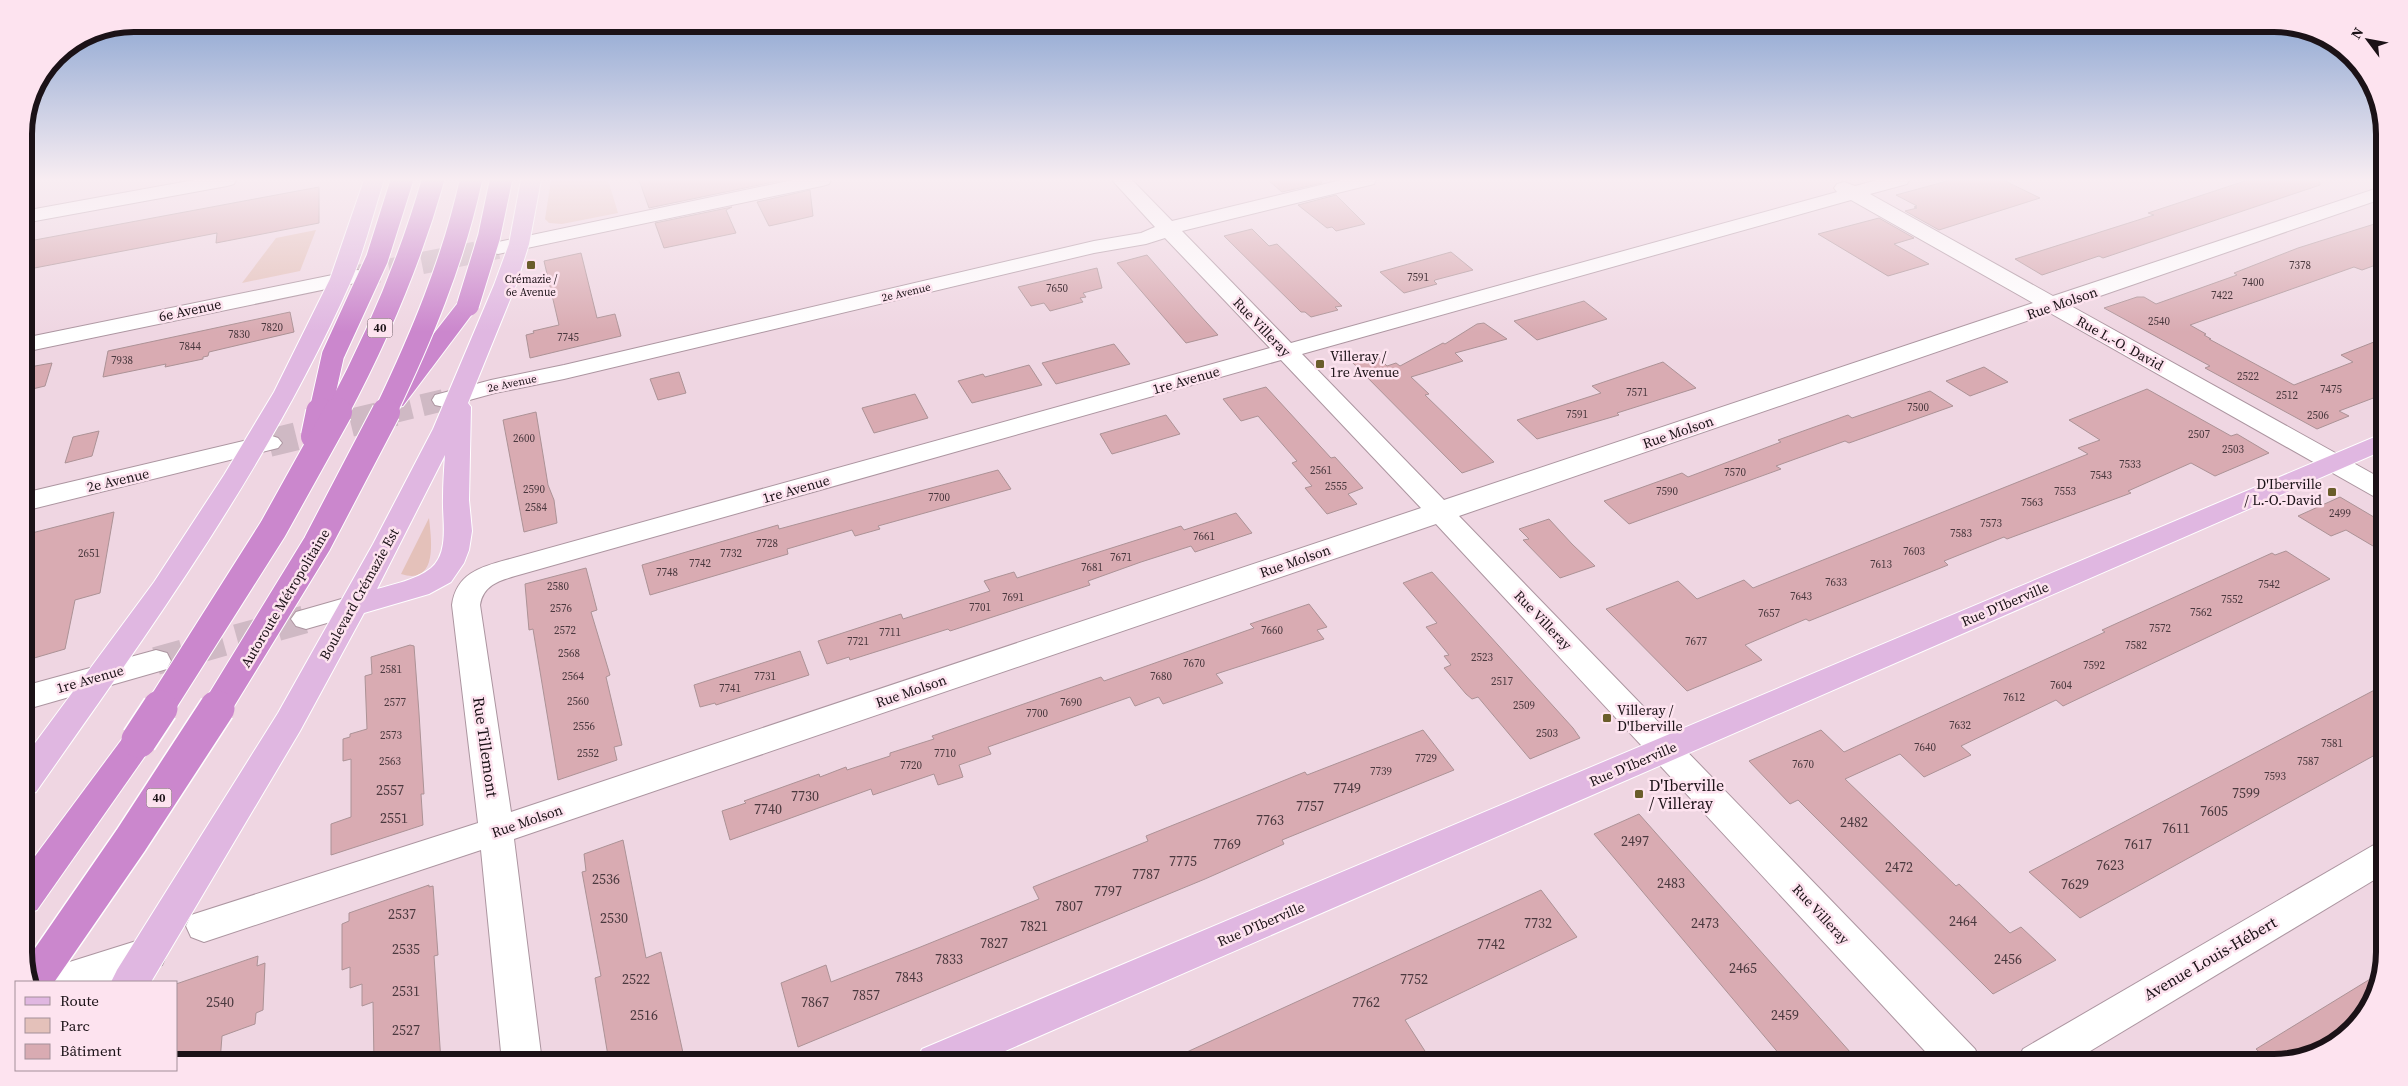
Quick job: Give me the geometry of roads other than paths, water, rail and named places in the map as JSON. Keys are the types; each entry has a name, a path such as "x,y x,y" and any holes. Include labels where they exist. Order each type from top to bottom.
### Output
{"highway":[{"path":"308,469 332,355 376,259 385,231"},
{"name":"40","path":"33,887 90,811 254,565 308,469 389,309 418,231"},
{"name":"Autoroute Métropolitaine","path":"36,977 138,830 257,646 331,519 409,363 446,272 459,231"},
{"path":"388,408 468,305 490,231"}],"main road":[{"path":"33,771 164,589 262,445 305,356 349,277 361,231"},
{"name":"Boulevard Crémazie Est","path":"140,968 289,722 387,544 452,398 491,322 508,246 513,231"},
{"path":"352,606 419,587 441,575 450,563 456,550 458,530 452,398"},
{"name":"Rue D'Iberville","path":"955,1054 2375,445"}],"street":[{"path":"508,246 581,231"},
{"name":"Rue Villeray","path":"1168,231 1440,512 1953,1054"},
{"name":"2e Avenue","path":"452,398 1094,247 1138,240 1168,231"},
{"name":"1re Avenue","path":"473,584 484,577 514,567 1721,231"},
{"name":"Rue L.-O. David","path":"1918,231 2375,486"},
{"name":"Rue Molson","path":"204,926 496,831 2272,231"},
{"name":"6e Avenue","path":"33,342 349,277"},
{"name":"2e Avenue","path":"33,500 262,445"},
{"name":"Rue Tillemont","path":"473,584 467,594 466,605 496,831 521,1054"},
{"path":"306,619 352,606"},
{"name":"1re Avenue","path":"33,695 156,661"},
{"name":"Avenue Louis-Hébert","path":"2050,1054 2376,861"},
{"path":"64,981 140,968"}],"tunnel":[{"path":"357,276 498,248"},
{"path":"390,413 444,400"},
{"path":"269,443 395,412"},
{"path":"156,661 306,619"}],"place":[{"name":"Crémazie / 6e Avenue","path":"531,265"},
{"name":"Villeray / 1re Avenue","path":"1320,364"},
{"name":"D'Iberville / L.-O.-David","path":"2332,492"},
{"name":"Villeray / D'Iberville","path":"1607,718"},
{"name":"D'Iberville / Villeray","path":"1639,794"}]}
